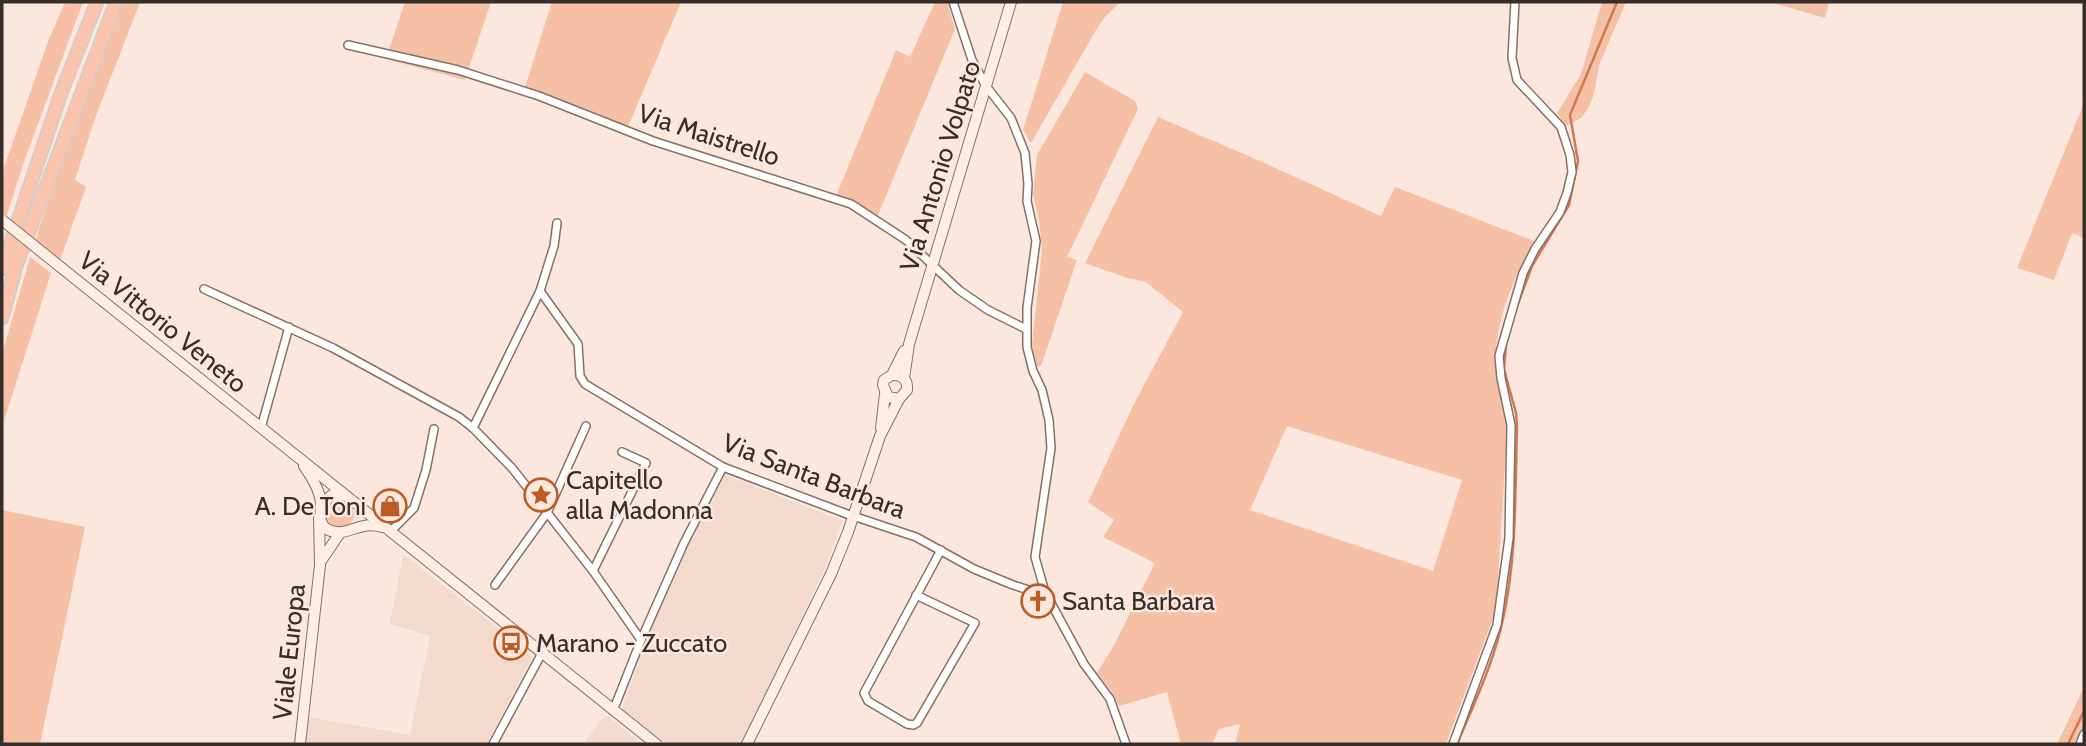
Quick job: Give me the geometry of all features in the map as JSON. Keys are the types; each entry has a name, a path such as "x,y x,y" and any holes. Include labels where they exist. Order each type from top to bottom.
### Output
{"highway":[{"path":"2,269 61,93 97,2"},
{"path":"2,318 16,266 116,2"}],"street":[{"path":"953,2 966,47 986,86 1012,118 1025,153 1027,201 1036,241 1026,329 1032,371 1042,390 1047,410 1051,448 1035,558 1045,592 1084,664 1110,699 1126,744"},
{"name":"Via Antonio Volpato","path":"904,378 909,344 932,263 1012,2"},
{"path":"1452,744 1497,625 1510,538 1511,425 1499,356 1523,273 1535,249 1560,212 1572,172 1561,127 1517,80 1512,58 1515,2"},
{"name":"Via Maistrello","path":"348,46 458,70 539,96 653,141 850,204 906,240 959,290 988,310 1026,329"},
{"name":"Via Vittorio Veneto","path":"2,220 656,744"},
{"path":"473,428 540,291 551,259 557,223"},
{"path":"204,289 333,348 459,417 473,428 512,468 609,590 641,640"},
{"name":"Via Santa Barbara","path":"540,291 578,344 580,376 585,384 723,467 916,537 974,569 1013,585 1035,592 1045,592"},
{"path":"261,428 289,327"},
{"name":"Via Antonio Volpato","path":"892,375 909,344"},
{"path":"747,744 831,574 880,436 899,399 907,390 904,378 892,375 884,380 880,436"},
{"path":"885,394 891,399 899,399"},
{"path":"495,585 547,513 586,426"},
{"path":"345,531 354,525 358,514 351,499 332,495 321,505 319,518 325,528 345,531 369,524 390,530 414,508 426,470 434,429"},
{"path":"593,570 646,463 622,452"},
{"name":"Via Vittorio Veneto","path":"298,457 308,472 321,505"},
{"path":"613,711 684,543 723,467"},
{"name":"Viale Europa","path":"300,744 320,565 319,518"},
{"name":"Viale Europa","path":"320,565 329,547 345,531"},
{"path":"916,595 975,623 925,711 913,725 868,701 864,693 916,595 941,550"},
{"path":"493,744 542,653"},
{"path":"2080,744 2084,734"}],"shaded area":[{"path":"65,2 83,2 6,218 2,216 2,173 49,39"},
{"path":"121,2 140,2 94,121 75,180 86,187 60,260 35,241"},
{"path":"405,2 491,2 465,80 386,59"},
{"path":"552,2 681,2 627,129 525,87"},
{"path":"935,2 947,2 955,29 878,215 836,196 896,50 910,57"},
{"path":"1063,2 1120,2 1096,30 1031,143 1023,130"},
{"path":"1602,2 1626,2 1599,65 1589,107 1581,118 1566,126 1557,113 1581,74"},
{"path":"1770,2 1829,2 1825,18"},
{"path":"1085,72 1135,101 1138,109 1067,257 1077,260 1041,366 1037,366 1032,344 1042,250 1033,194 1037,155"},
{"path":"2084,103 2084,238 2072,233 2054,280 2017,268"},
{"path":"1158,117 1381,216 1395,187 1536,242 1511,288 1497,341 1496,375 1506,415 1507,434 1496,610 1446,744 1235,744 1240,724 1219,729 1212,744 1181,744 1167,692 1119,706 1097,673 1155,563 1103,537 1114,520 1088,502 1134,404 1183,312 1146,282 1085,263","holes":["1287,426 1462,480 1433,571 1250,510"]},
{"path":"30,257 51,273 2,427 2,354"},
{"path":"725,475 843,521 824,570 743,744 663,744 621,710 652,627 689,545"},
{"path":"339,499 350,503 354,514 350,525 339,529 328,525 324,514 328,503"},
{"path":"2,510 85,527 40,744 2,744"},
{"path":"403,554 533,656 486,744 305,744 308,717 410,735 430,636 390,624"},
{"path":"2084,687 2084,727 2077,744 2057,744"},
{"path":"606,715 642,744 583,744"}],"waterway":[{"path":"1515,312 1532,266 1569,205 1578,161 1570,115 1617,2"},
{"path":"1457,744 1494,651 1508,596 1511,572 1517,427 1504,369 1506,345"},
{"path":"2068,744 2084,711"}],"place":[{"name":"Capitello alla Madonna","path":"541,495"},
{"name":"A. De Toni","path":"390,506"},
{"name":"Santa Barbara","path":"1038,601"},
{"name":"Marano - Zuccato","path":"511,643"}]}
